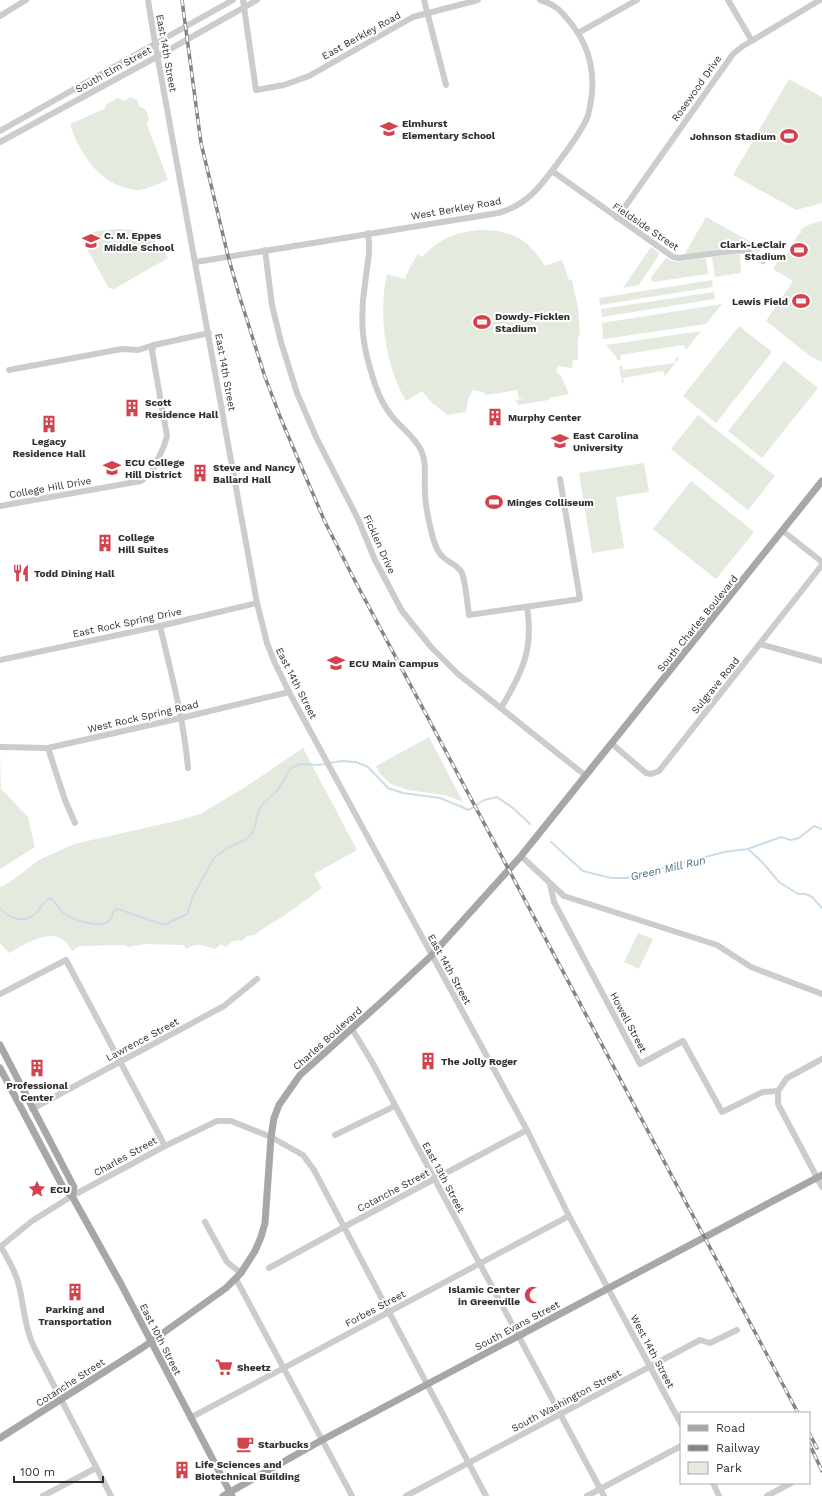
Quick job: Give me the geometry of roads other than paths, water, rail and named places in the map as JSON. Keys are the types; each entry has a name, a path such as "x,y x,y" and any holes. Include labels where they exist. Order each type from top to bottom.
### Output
{"main road":[{"name":"South Charles Boulevard","path":"586,776 822,481"},
{"name":"Charles Boulevard","path":"150,1341 236,1280 255,1251 261,1237 264,1223 274,1118 279,1105 300,1075 431,956 521,856 586,776"},
{"name":"East 10th Street","path":"1,1048 74,1187 72,1196"},
{"name":"East 10th Street","path":"0,1068 64,1189 72,1196 231,1494"},
{"name":"South Evans Street","path":"223,1496 231,1494 322,1440 426,1384 819,1176"},
{"name":"Cotanche Street","path":"0,1438 150,1341"}],"street":[{"path":"0,16 26,0"},
{"name":"East 14th Street","path":"148,0 257,603 267,644 289,692 526,1130 569,1216 608,1288"},
{"name":"South Elm Street","path":"0,131 233,0"},
{"path":"242,0 244,8"},
{"name":"South Elm Street","path":"0,142 257,0"},
{"path":"424,0 446,85"},
{"name":"East Berkley Road","path":"244,8 256,90 284,85 309,76 413,17 478,0"},
{"name":"West Berkley Road","path":"196,262 504,211 527,200 552,171 571,145 588,117 593,90 591,63 578,33 563,13 552,4 540,0"},
{"path":"578,33 637,0"},
{"path":"728,0 752,41"},
{"name":"Rosewood Drive","path":"617,218 733,54 820,0"},
{"path":"87,81 93,91"},
{"path":"24,118 30,126"},
{"name":"Fieldside Street","path":"552,171 673,258 740,250 748,252 763,261"},
{"path":"368,233 370,256 364,287 362,318 363,337 367,355 374,380 384,403 391,415 416,442 423,455 425,465 426,509 431,530 437,547 443,557 456,566 462,573 469,615 580,599 560,479"},
{"name":"Ficklen Drive","path":"265,250 269,289 274,312 281,342 297,393 316,437 358,519 385,581 402,610 430,647 458,674 586,776"},
{"path":"9,370 122,349 138,350 208,333"},
{"name":"College Hill Drive","path":"0,506 141,481 152,472 167,436 152,350 154,345"},
{"path":"783,531 822,564"},
{"name":"Sulgrave Road","path":"612,744 646,773 652,774 659,770 822,564"},
{"name":"East Rock Spring Drive","path":"0,660 160,626 257,603"},
{"path":"501,708 517,681 527,654 530,631 527,607"},
{"path":"160,626 181,718 188,768"},
{"path":"760,644 822,661"},
{"name":"West Rock Spring Road","path":"0,747 48,748 289,692"},
{"path":"48,748 65,800 75,823"},
{"path":"521,856 564,896 716,944 751,967 822,994"},
{"name":"Howell Street","path":"550,884 554,902 640,1064 683,1041 722,1112 763,1092 778,1092"},
{"path":"557,908 564,896"},
{"path":"0,994 66,960 165,1146"},
{"name":"Lawrence Street","path":"32,1109 224,1006 257,978"},
{"name":"East 13th Street","path":"352,1029 372,1062 517,1336 604,1496"},
{"path":"822,1059 787,1078 778,1092 778,1104 819,1176 822,1188"},
{"path":"335,1136 395,1106"},
{"name":"Charles Street","path":"1,1247 32,1221 72,1196 165,1146 217,1121 231,1121 271,1137 303,1155 314,1170 486,1496"},
{"name":"Cotanche Street","path":"269,1268 526,1130"},
{"name":"Forbes Street","path":"190,1418 569,1216"},
{"path":"205,1222 227,1262 241,1273"},
{"path":"1,1247 12,1265 17,1277 30,1340 111,1496"},
{"path":"236,1280 352,1496"},
{"name":"West 14th Street","path":"608,1288 680,1422"},
{"name":"South Washington Street","path":"406,1496 700,1340 710,1343 737,1330"},
{"path":"587,1496 680,1447"},
{"path":"43,1496 96,1468"},
{"path":"713,1484 720,1496"},
{"path":"767,1496 789,1484"}],"waterway":[{"name":"Green Mill Run","path":"330,763 342,761 356,762 368,767 388,788 403,793 440,798 469,810 484,800 497,797 513,808 530,824"},
{"name":"Green Mill Run","path":"0,909 13,918 27,918 37,912 50,898 65,914 74,919 87,923 105,923 110,920 114,911 118,909 161,924 166,924 187,914 193,896 214,858 227,848 250,836 255,827 258,812 262,805 278,790 290,769 300,764 325,764"},
{"name":"Green Mill Run","path":"551,842 583,871 611,878 627,878 724,852 748,849 781,837 791,840 799,838 814,826 822,829"},
{"name":"Green Mill Run","path":"748,849 763,863 779,882 798,894 806,894 812,897 822,908"}],"railway":[{"path":"182,0 201,143 228,256 265,377 281,419 325,522 797,1412"},
{"path":"810,1435 817,1448"},
{"path":"810,1445 822,1471"}],"place":[{"name":"Elmhurst Elementary School","path":"389,129"},
{"name":"Johnson Stadium","path":"789,136"},
{"name":"C. M. Eppes Middle School","path":"91,241"},
{"name":"Clark-LeClair Stadium","path":"799,250"},
{"name":"Lewis Field","path":"801,301"},
{"name":"Dowdy-Ficklen Stadium","path":"482,322"},
{"name":"Scott Residence Hall","path":"132,408"},
{"name":"Murphy Center","path":"495,417"},
{"name":"Legacy Residence Hall","path":"49,424"},
{"name":"East Carolina University","path":"560,441"},
{"name":"ECU College Hill District","path":"112,468"},
{"name":"Steve and Nancy Ballard Hall","path":"200,473"},
{"name":"Minges Colliseum","path":"494,502"},
{"name":"College Hill Suites","path":"105,543"},
{"name":"Todd Dining Hall","path":"21,573"},
{"name":"ECU Main Campus","path":"336,663"},
{"name":"The Jolly Roger","path":"428,1061"},
{"name":"Professional Center","path":"37,1068"},
{"name":"ECU","path":"37,1189"},
{"name":"Parking and Transportation","path":"75,1292"},
{"name":"Islamic Center in Greenville","path":"533,1295"},
{"name":"Sheetz","path":"224,1367"},
{"name":"Starbucks","path":"245,1444"},
{"name":"Life Sciences and Biotechnical Building","path":"182,1470"}]}
